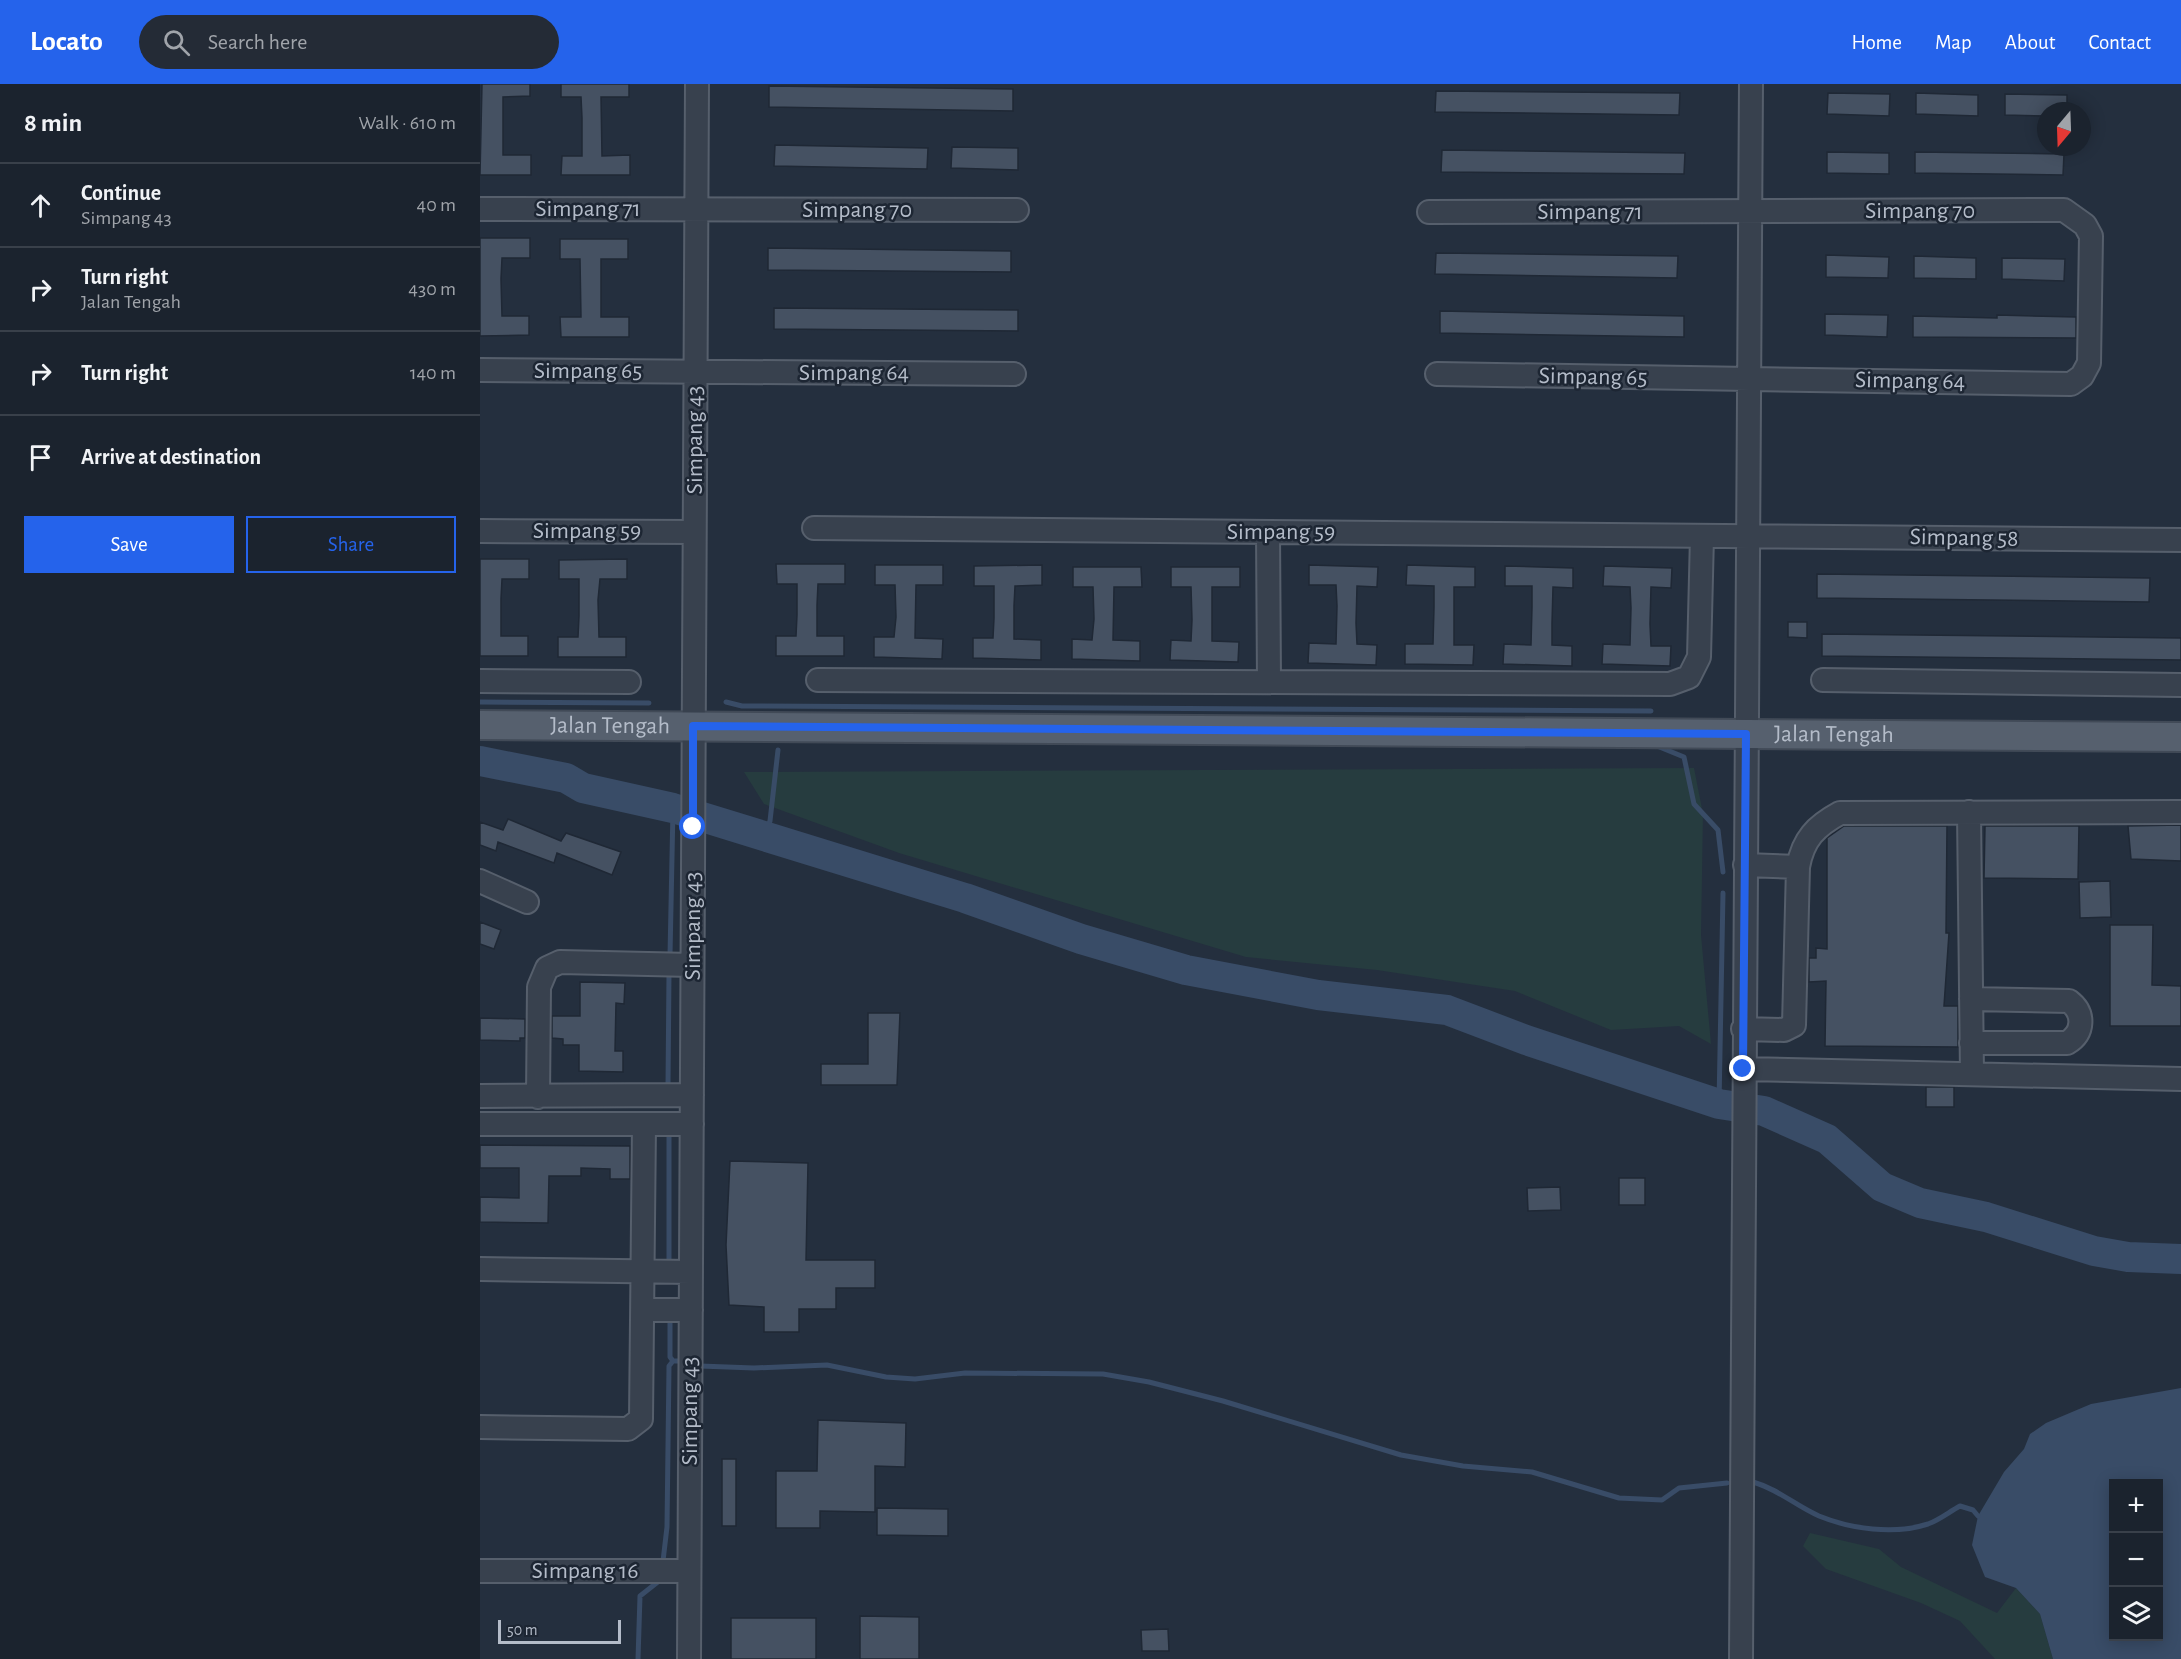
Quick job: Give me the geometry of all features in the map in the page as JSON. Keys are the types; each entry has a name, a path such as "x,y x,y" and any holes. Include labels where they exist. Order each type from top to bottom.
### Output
{"main road":[{"name":"Jalan Tengah","path":"480,725 2181,737"}],"street":[{"name":"Simpang 43","path":"689,1659 697,84"},
{"path":"1741,1659 1743,1029 1751,84"},
{"name":"Simpang 71","path":"480,209 696,209"},
{"name":"Simpang 70","path":"696,209 1017,210"},
{"name":"Simpang 70","path":"1750,211 2064,210 2085,225 2091,236 2089,363 2082,376 2071,384"},
{"name":"Simpang 71","path":"1429,212 1750,211"},
{"name":"Simpang 65","path":"480,370 695,372"},
{"name":"Simpang 64","path":"695,372 1014,374"},
{"name":"Simpang 65","path":"1437,374 1749,379"},
{"name":"Simpang 64","path":"1749,379 2071,384"},
{"name":"Simpang 59","path":"814,528 1748,536"},
{"name":"Simpang 59","path":"480,531 694,532"},
{"path":"1268,532 1269,682"},
{"path":"818,680 1670,684 1689,677 1699,657 1702,536"},
{"name":"Simpang 58","path":"1748,536 2181,540"},
{"path":"1823,680 2181,685"},
{"path":"480,681 629,682"},
{"path":"1969,812 1972,1074"},
{"path":"1743,1029 1788,1030 1796,1021 1798,867 1801,851 1808,837 1822,823 1840,813 2181,812"},
{"path":"1745,865 1798,867"},
{"path":"480,881 527,902"},
{"path":"538,1097 539,987 547,968 560,962 692,965"},
{"path":"1971,999 2069,1001 2079,1011 2081,1018 2077,1034 2067,1043 1971,1043"},
{"path":"1743,1080 1972,1074 2181,1079"},
{"path":"480,1096 692,1095"},
{"path":"480,1124 692,1124"},
{"path":"480,1427 633,1427 642,1414 644,1124"},
{"path":"480,1269 691,1272"},
{"path":"643,1310 691,1310"},
{"name":"Simpang 16","path":"480,1571 689,1571"}],"green space":[{"path":"1694,768 1703,814 1701,935 1711,1044 1679,1026 1611,1030 1515,991 1377,970 1246,957 899,853 764,804 744,772"},
{"path":"1810,1533 1879,1549 1901,1567 1997,1613 2016,1588 2040,1614 2053,1659 1995,1659 1960,1621 1921,1603 1826,1569 1803,1546"}],"water":[{"path":"2181,1388 2181,1659 2053,1659 2040,1614 2016,1588 1985,1577 1972,1545 1978,1516 2004,1472 2024,1449 2030,1434 2046,1423 2091,1404"}],"building":[{"path":"482,84 530,84 530,96 503,97 503,155 531,155 531,175 480,175"},
{"path":"561,84 629,84 629,97 601,97 602,156 630,155 630,175 561,175 562,156 582,156 582,118 581,97 561,97"},
{"path":"769,86 1013,89 1013,111 769,107"},
{"path":"1436,91 1680,93 1679,115 1435,112"},
{"path":"1828,93 1890,94 1889,116 1827,114"},
{"path":"1916,93 1978,95 1978,116 1916,114"},
{"path":"2005,94 2067,95 2067,102 2037,102 2037,116 2005,115"},
{"path":"775,145 928,148 927,169 774,166"},
{"path":"952,147 1018,148 1018,170 951,168"},
{"path":"1442,150 1685,153 1684,174 1441,172"},
{"path":"1827,152 1889,153 1889,174 1827,173"},
{"path":"1915,152 2064,156 2063,175 1915,173"},
{"path":"480,238 530,238 530,258 502,258 501,279 502,316 529,316 529,335 480,336"},
{"path":"560,239 628,239 628,259 601,259 601,317 629,317 629,337 561,337 560,317 581,317 580,259 560,259"},
{"path":"768,248 1011,251 1011,272 768,270"},
{"path":"1436,253 1678,256 1677,278 1435,274"},
{"path":"1826,255 1889,257 1888,278 1826,277"},
{"path":"1914,256 1976,258 1976,279 1914,278"},
{"path":"2002,258 2065,259 2064,281 2002,279"},
{"path":"774,308 1018,310 1018,331 774,329"},
{"path":"1440,311 1684,316 1684,337 1440,333"},
{"path":"1825,314 1888,315 1887,337 1825,335"},
{"path":"1997,315 2076,317 2076,338 1913,337 1913,316 1997,318"},
{"path":"480,559 529,559 529,579 502,579 501,599 501,636 528,636 528,656 480,656"},
{"path":"627,559 627,579 600,579 598,600 599,637 626,637 626,657 558,657 558,637 578,637 579,616 579,579 559,579 559,560"},
{"path":"776,564 845,564 845,584 818,584 817,605 817,636 844,636 844,656 776,656 776,636 796,636 797,584 777,584"},
{"path":"875,565 943,565 943,585 916,585 915,638 943,639 942,659 874,657 874,637 894,637 896,617 895,585 875,585"},
{"path":"1042,565 1042,585 1015,586 1014,606 1014,639 1041,640 1041,660 973,658 973,638 993,638 994,618 994,586 974,586 974,566"},
{"path":"1309,565 1378,567 1377,587 1357,586 1356,623 1357,644 1377,645 1376,665 1308,663 1309,643 1336,644 1337,606 1336,585 1309,585"},
{"path":"1407,565 1475,567 1475,587 1454,587 1454,645 1474,645 1473,665 1405,664 1405,644 1433,644 1434,607 1434,586 1406,585"},
{"path":"1505,566 1573,568 1573,588 1553,587 1552,624 1552,645 1572,646 1572,666 1503,664 1504,644 1531,645 1532,607 1532,586 1505,586"},
{"path":"1604,566 1672,568 1671,588 1651,587 1650,624 1651,646 1671,646 1670,666 1602,664 1603,644 1630,645 1631,608 1630,587 1603,586"},
{"path":"1073,567 1141,567 1142,587 1114,587 1113,640 1140,641 1140,661 1072,659 1072,639 1092,640 1094,619 1093,587 1073,587"},
{"path":"1171,567 1240,567 1240,587 1212,587 1212,641 1239,642 1238,662 1170,660 1171,640 1191,641 1192,620 1191,587 1171,587"},
{"path":"1817,574 2150,578 2149,602 1817,598"},
{"path":"1788,622 1807,622 1807,638 1788,637"},
{"path":"1822,634 2181,638 2181,660 1822,656"},
{"path":"508,819 561,841 566,833 621,852 612,875 557,853 554,863 498,842 496,851 480,845 480,822 503,830"},
{"path":"2181,825 2181,861 2131,859 2128,826"},
{"path":"1844,826 1947,826 1946,933 1949,933 1944,1006 1958,1006 1958,1047 1825,1046 1826,981 1809,982 1809,958 1816,958 1816,948 1827,949 1827,838"},
{"path":"1985,826 2079,826 2078,879 1984,878"},
{"path":"2110,881 2111,917 2080,918 2079,882"},
{"path":"480,922 501,930 494,949 480,944"},
{"path":"2110,925 2153,925 2152,985 2181,986 2181,1026 2110,1026"},
{"path":"580,982 625,983 624,1004 616,1003 615,1051 623,1051 623,1072 579,1071 579,1045 563,1045 563,1039 552,1038 552,1016 580,1016"},
{"path":"868,1013 900,1013 897,1085 821,1085 821,1064 868,1064"},
{"path":"480,1018 525,1019 525,1038 520,1038 520,1041 480,1040"},
{"path":"1926,1087 1954,1087 1954,1107 1926,1107"},
{"path":"480,1145 630,1146 630,1179 610,1179 610,1169 581,1168 581,1176 549,1176 548,1223 480,1222 480,1197 519,1198 519,1168 480,1168"},
{"path":"730,1161 808,1163 806,1260 875,1260 875,1288 836,1288 836,1309 799,1309 799,1332 764,1332 764,1307 729,1305 726,1245"},
{"path":"1619,1178 1645,1178 1645,1205 1619,1205"},
{"path":"1560,1187 1561,1210 1528,1211 1527,1188"},
{"path":"818,1420 906,1423 905,1467 875,1466 875,1512 820,1511 820,1528 776,1528 776,1471 817,1471"},
{"path":"722,1459 736,1459 736,1526 722,1526"},
{"path":"877,1508 948,1509 948,1536 877,1535"},
{"path":"860,1616 919,1617 919,1659 860,1659"},
{"path":"731,1618 816,1618 816,1659 731,1659"},
{"path":"1168,1629 1169,1651 1142,1651 1141,1630"}],"waterway":[{"path":"480,702 649,703"},
{"path":"726,702 742,706 1651,711"},
{"path":"1657,746 1684,757 1694,804 1718,830 1723,872"},
{"path":"764,837 770,821 778,750"},
{"path":"480,761 566,778 583,788 673,808 965,898 1081,939 1186,970 1318,995 1447,1010 1526,1040 1719,1104 1764,1111 1827,1139 1882,1187 1920,1203 1986,1217 2094,1251 2128,1257 2181,1259"},
{"path":"670,955 673,808"},
{"path":"1719,1104 1723,893"},
{"path":"668,1086 669,973"},
{"path":"669,1134 669,1260"},
{"path":"670,1318 670,1357 673,1361"},
{"path":"663,1561 667,1527 669,1366 673,1361 678,1361"},
{"path":"700,1366 754,1368 827,1365 886,1377 915,1379 965,1373 1103,1374 1149,1382 1223,1401 1401,1455 1463,1466 1532,1472 1619,1498 1662,1500 1679,1488 1727,1483"},
{"path":"1753,1482 1771,1489 1819,1516 1859,1527 1887,1530 1915,1527 1928,1524 1960,1506 1973,1510 1978,1516"},
{"path":"638,1659 640,1596 659,1581"}],"route":[{"path":"693,827 693,726 1746,734 1743,1069"}]}
